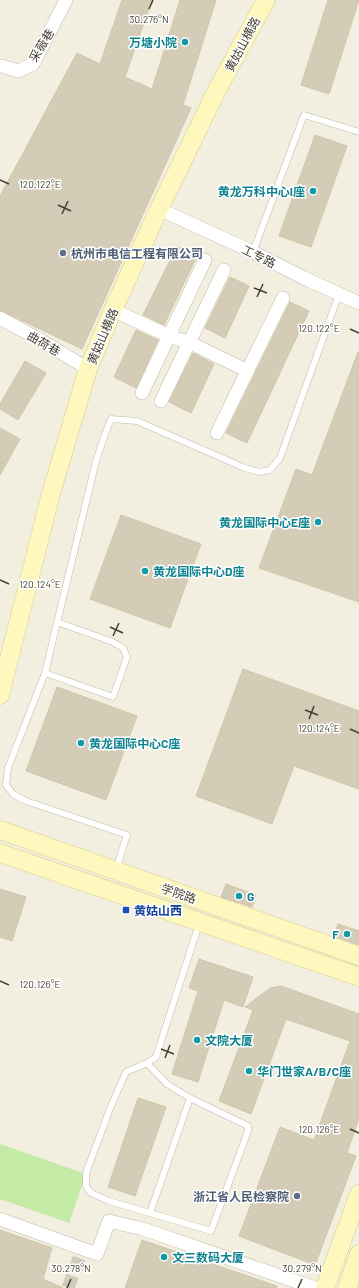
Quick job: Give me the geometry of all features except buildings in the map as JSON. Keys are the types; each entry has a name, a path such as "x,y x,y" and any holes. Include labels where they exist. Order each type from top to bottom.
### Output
{"main road":[{"name":"黄姑山横路","path":"0,696 50,497 88,369 159,209 218,88 266,0"},
{"name":"学院路","path":"0,830 359,956"},
{"name":"学院路","path":"0,853 359,977"},
{"path":"325,1288 359,1194"},
{"path":"347,1288 359,1254"}],"street":[{"name":"采薇巷","path":"2,66 18,71 33,64 66,0"},
{"name":"工专路","path":"159,209 359,303"},
{"path":"142,393 205,260"},
{"path":"161,401 224,270"},
{"path":"217,433 283,298"},
{"path":"113,310 169,336 190,343 248,371"},
{"name":"曲荷巷","path":"0,318 88,369"},
{"path":"0,1219 81,1253 97,1254 109,1220 143,1229 315,1288"}],"lane":[{"path":"253,252 304,115 359,132"},
{"path":"116,870 127,835 26,801 13,794 6,785 8,768 45,673 96,461 105,434 112,419 137,421 245,468 258,472 270,470 280,458 339,294"},
{"path":"45,673 113,697 127,657 123,648 113,642 57,622"},
{"path":"147,1063 167,1084 190,1098 248,1126 248,1131 212,1231 109,1201 92,1192 86,1186 86,1173 111,1106 126,1072 147,1063 156,1057 200,922"},
{"path":"150,1213 190,1098"}],"green space":[{"path":"0,1144 86,1174 69,1223 0,1199"}],"tunnel":[{"path":"68,1288 79,1258"}],"place":[{"name":"万塘小院","path":"185,42"},
{"name":"黄龙万科中心I座","path":"313,191"},
{"name":"杭州市电信工程有限公司","path":"63,253"},
{"name":"黄龙国际中心E座","path":"318,522"},
{"name":"黄龙国际中心D座","path":"145,571"},
{"name":"黄龙国际中心C座","path":"81,743"},
{"name":"G","path":"239,896"},
{"name":"黄姑山西","path":"126,910"},
{"name":"F","path":"347,934"},
{"name":"文院大厦","path":"197,1040"},
{"name":"华门世家A/B/C座","path":"249,1071"},
{"name":"浙江省人民检察院","path":"297,1196"},
{"name":"文三数码大厦","path":"164,1257"}]}
